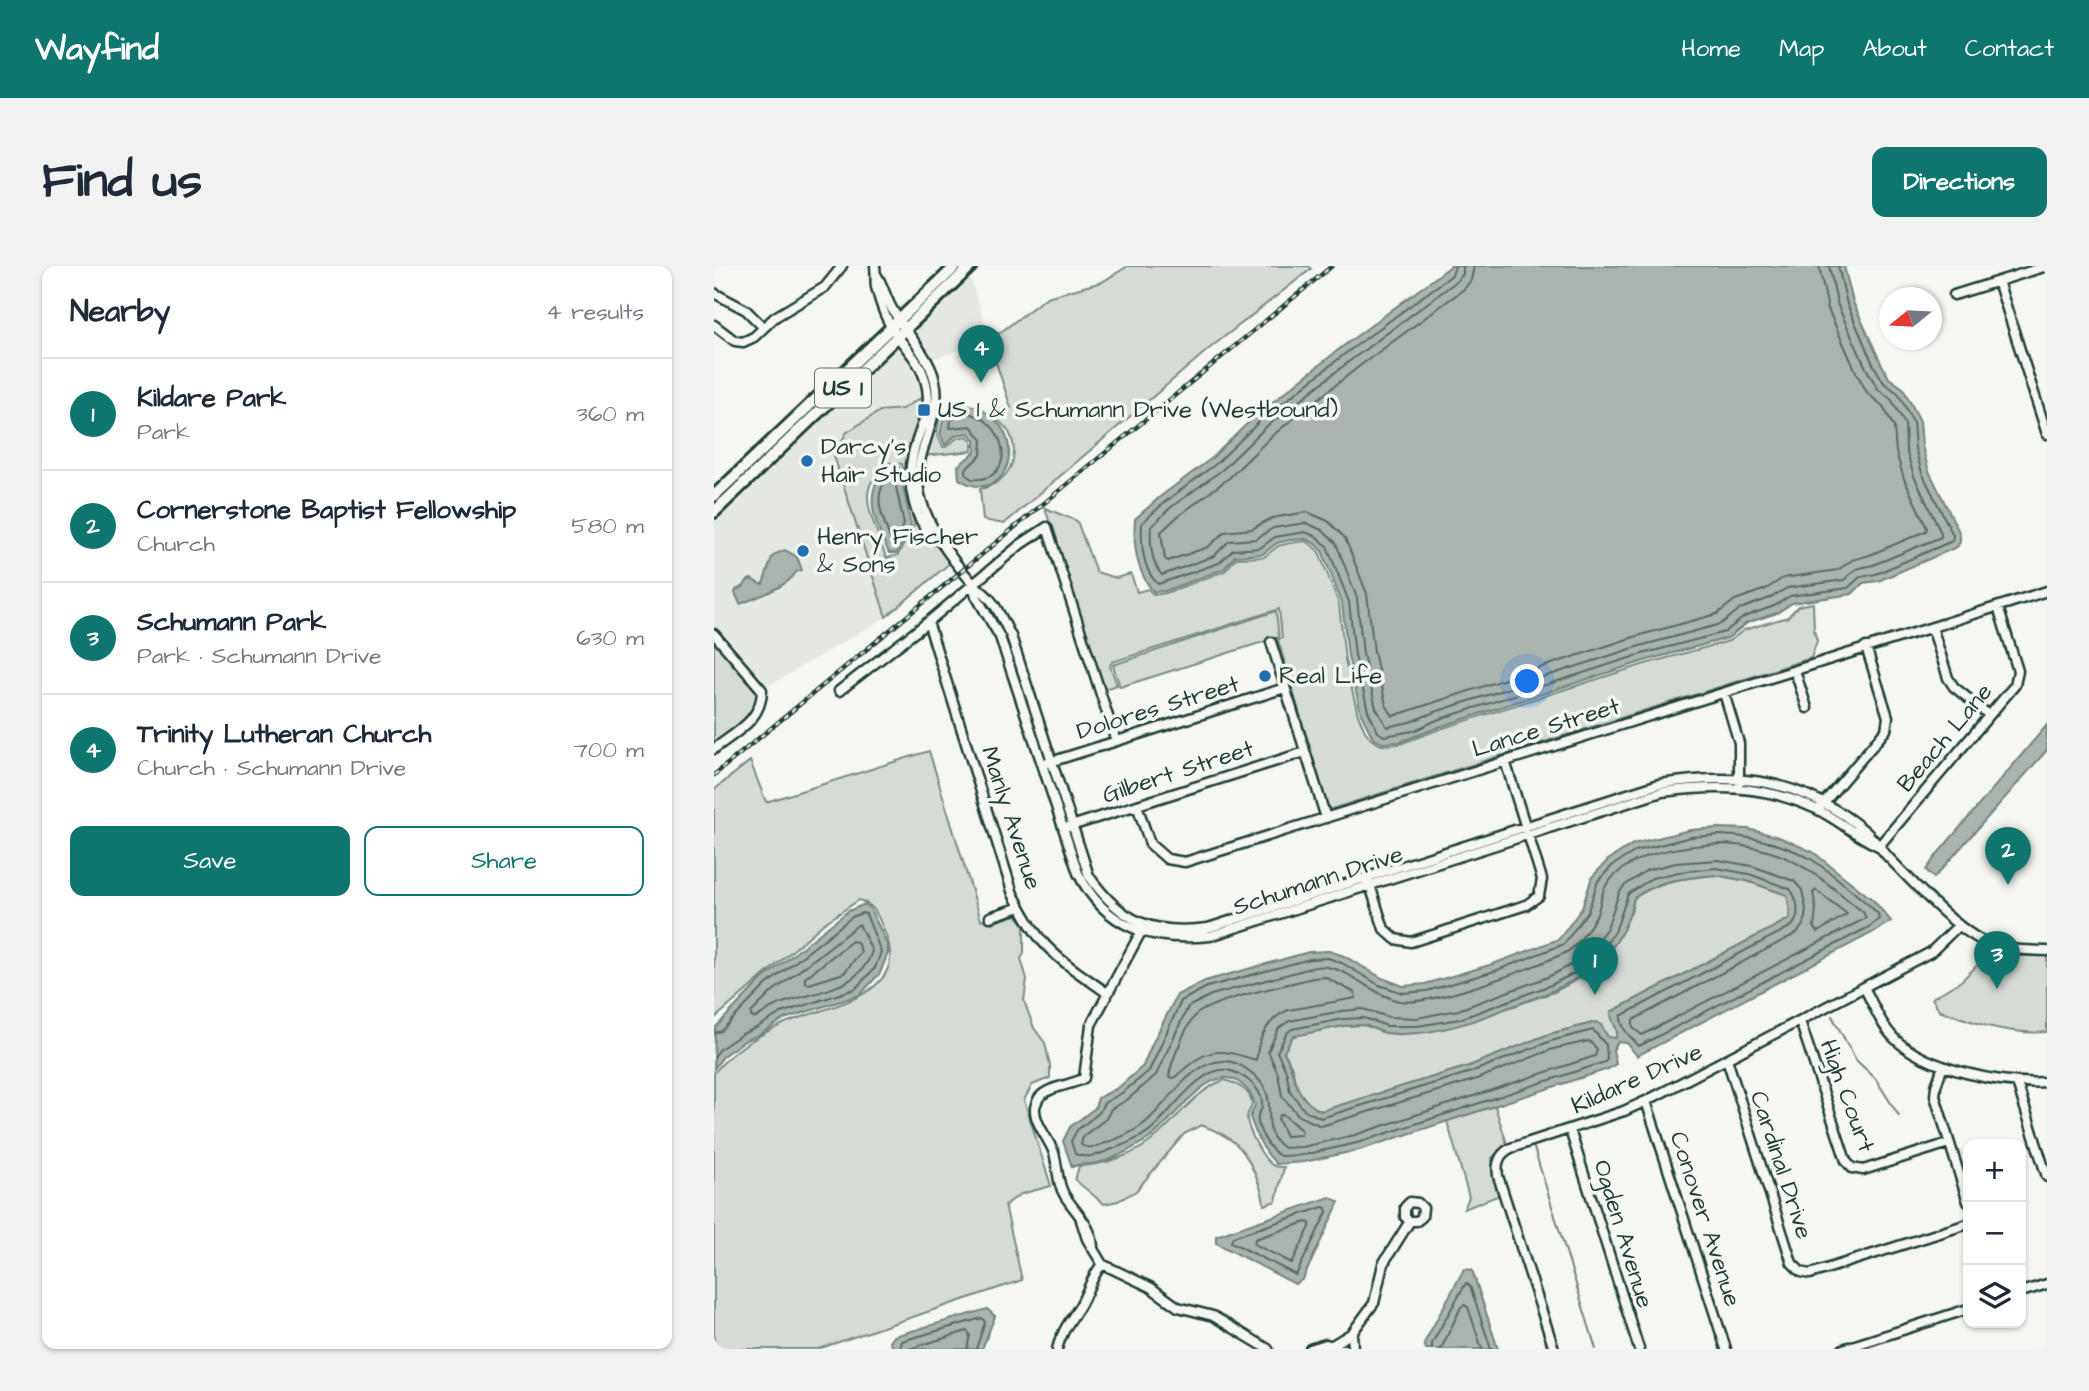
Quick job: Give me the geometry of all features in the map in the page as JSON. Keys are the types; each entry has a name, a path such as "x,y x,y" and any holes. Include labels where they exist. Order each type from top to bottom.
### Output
{"main road":[{"name":"US 1","path":"714,512 956,266"},
{"name":"US 1","path":"714,496 898,327 971,266"}],"street":[{"path":"714,325 735,341 743,342 754,337 763,327 825,287 842,266"},
{"path":"1954,295 2047,267"},
{"name":"Schumann Drive","path":"875,270 876,285 898,327 928,363 937,395 918,475 919,493 925,512 939,541 973,584 982,589 994,604 1011,636 1089,876 1104,898 1143,928"},
{"path":"1998,281 2047,434"},
{"path":"714,293 746,310 763,327"},
{"path":"839,691 928,622 1021,544 1047,527 1116,741"},
{"name":"Schumann Drive","path":"973,584 976,596 1001,640 1078,873 1093,898 1117,919 1167,938 1210,936 1368,880 1527,830 1659,784 1685,780 1780,786 1825,803 1866,832 1959,925 1991,945 2014,950 2047,951"},
{"name":"Lance Street","path":"1137,805 1150,844 1167,859 1185,862 2047,591"},
{"name":"Beach Lane","path":"1878,846 2015,685 2018,671 1998,607"},
{"name":"Manly Avenue","path":"928,622 1013,894 1043,943 1066,964 1107,993"},
{"path":"1932,627 1948,678 1954,687 1989,715"},
{"path":"714,634 762,690 762,704 757,714 714,749"},
{"path":"1001,640 1011,636"},
{"path":"1271,642 1326,818"},
{"path":"1818,810 1886,730 1888,718 1866,647"},
{"path":"1795,671 1807,708"},
{"name":"Dolores Street","path":"1042,764 1285,688"},
{"path":"1724,693 1740,743 1739,783"},
{"path":"1021,701 1031,697"},
{"name":"Gilbert Street","path":"1063,829 1305,752"},
{"path":"1368,880 1384,929 1395,939 1411,942 1526,905 1539,896 1542,879 1505,761"},
{"name":"Schumann Drive","path":"1739,783 1818,810 1878,846"},
{"path":"990,917 1020,907"},
{"name":"Kildare Drive","path":"1555,1349 1497,1167 1500,1157 1508,1149 1570,1130 1646,1101 1931,952 1959,925"},
{"path":"1143,928 1091,1025 1084,1079 1044,1093 1034,1107 1037,1118 1053,1152 1060,1186 1093,1237 1093,1247 1102,1264 1150,1287 1178,1307 1213,1316 1268,1349"},
{"path":"1864,987 1886,1028 1908,1049 1970,1075 2017,1083 2047,1082"},
{"name":"High Court","path":"1800,1021 1846,1161 1852,1168 1863,1170 1949,1143"},
{"name":"Cardinal Drive","path":"1727,1059 1792,1263 1801,1272 1810,1273 1963,1226"},
{"path":"1944,1066 1935,1096 1963,1186"},
{"path":"2017,1083 2047,1177"},
{"name":"Conover Avenue","path":"1646,1101 1726,1349"},
{"name":"Ogden Avenue","path":"1570,1130 1639,1349"},
{"path":"1334,1345 1352,1333 1374,1303 1383,1264 1410,1221"},
{"path":"1057,1349 1063,1331 1079,1308 1091,1278 1102,1264"},
{"path":"2026,1290 2047,1284"},
{"path":"1843,1349 1963,1311"},
{"path":"1352,1333 1353,1349"},
{"path":"1310,1349 1315,1346 1334,1345 1344,1349"}],"shaded area":[{"path":"1128,266 1309,266 1311,269 1210,348 1004,524 983,520 980,489 998,482 1004,476 1014,453 1010,434 990,412 1011,408 989,341 1047,297 1102,282"},
{"path":"969,275 986,327 960,349 931,360 911,330"},
{"path":"898,342 922,376 924,396 902,409 880,411 834,456 886,617 765,688 714,628 714,521","holes":["785,550 797,557 802,570 771,591 746,602 738,588 753,579 763,584 767,568"]},
{"path":"924,396 923,412 909,458 914,511 923,532 951,562 886,617 834,456 846,433 880,411 902,409","holes":["889,463 902,464 914,525 898,555 887,558 870,512 868,495 873,479 880,471"]},
{"path":"940,418 937,434 943,447 957,438 967,436 972,441 972,451 923,456"},
{"path":"1045,508 1077,521 1096,572 1116,578 1131,574 1137,592 1148,589 1154,595 1225,571 1236,558 1264,557 1278,546 1290,543 1305,541 1312,545 1319,552 1339,604 1345,660 1358,715 1371,739 1381,745 1400,744 1645,664 1729,641 1744,630 1788,617 1798,606 1813,603 1817,641 1811,658 1328,810 1278,640 1282,637 1279,609 1112,662 1110,666 1117,685 1104,689"},
{"path":"1276,611 1279,637 1120,687 1113,665"},
{"path":"714,639 758,692 754,709 749,716 714,745"},
{"path":"929,751 981,920 987,919 992,923 1016,915 1024,924 1024,953 1021,959 1027,979 1024,1001 1034,1028 1045,1043 1050,1065 1050,1078 1032,1085 1024,1100 1051,1186 1021,1194 1005,1205 1022,1280 818,1349 714,1349 714,1073 737,1051 764,1033 860,996 876,985 887,971 890,953 875,911 859,900 823,924 714,1019 714,790 750,761 766,802"},
{"path":"1715,875 1747,881 1787,895 1789,919 1611,1012 1618,1032 1616,1038 1608,1038 1601,1025 1596,1022 1549,1034 1469,1066 1321,1111 1309,1104 1295,1086 1293,1069 1284,1052 1293,1036 1343,1026 1364,1025 1386,1033 1511,1007 1554,992 1580,978 1631,913 1634,898 1663,883"},
{"path":"1994,949 2031,956 2047,954 2047,1032 2005,1030 1939,1010 1932,998 1961,981"},
{"path":"1224,1080 1249,1094 1252,1103 1247,1118 1253,1137 1270,1163 1284,1167 1276,1201 1264,1205 1255,1175 1240,1148 1222,1134 1201,1125 1184,1134 1136,1191 1118,1201 1104,1204 1075,1180 1079,1166 1121,1157 1150,1142 1205,1090"},
{"path":"1495,1106 1507,1144 1492,1158 1500,1195 1464,1209 1469,1197 1447,1121"}],"water":[{"path":"1451,266 1844,266 1853,302 1880,361 1889,378 1903,388 1920,421 1922,446 1929,471 1960,534 1960,542 1957,547 1878,581 1863,583 1852,594 1792,603 1777,613 1747,623 1728,638 1644,661 1400,742 1382,743 1373,738 1361,714 1348,656 1342,603 1322,551 1314,543 1306,539 1277,543 1263,554 1235,556 1224,569 1165,591 1154,592 1143,576 1137,558 1135,519 1212,458 1255,416"},
{"path":"959,406 975,406 989,415 1001,427 1008,441 1006,468 999,479 988,485 975,486 959,479 958,466 975,452 975,440 968,433 956,435 945,445 940,434 944,416"},
{"path":"890,466 899,467 911,525 897,553 889,553 873,507 875,485"},
{"path":"785,550 797,557 802,570 779,587 740,604 736,590 751,579 763,584 772,557"},
{"path":"2047,725 2047,750 1934,878 1926,870 1939,852"},
{"path":"1748,829 1779,837 1813,852 1873,900 1891,921 1637,1056 1627,1043 1618,1042 1613,1050 1616,1064 1608,1069 1359,1150 1304,1162 1276,1164 1263,1147 1252,1124 1250,1117 1255,1105 1251,1095 1240,1083 1228,1078 1216,1080 1203,1087 1157,1133 1121,1155 1106,1161 1072,1167 1063,1141 1070,1127 1095,1108 1098,1098 1118,1088 1143,1066 1177,995 1205,981 1309,952 1329,951 1344,956 1382,978 1403,986 1425,984 1493,964 1559,939 1582,908 1592,877 1608,860 1633,844 1690,830","holes":["1715,875 1747,881 1787,895 1789,919 1611,1012 1617,1031 1616,1038 1608,1037 1597,1022 1549,1034 1469,1066 1321,1111 1300,1093 1284,1052 1293,1036 1353,1025 1364,1025 1390,1034 1414,1033 1476,1020 1553,990 1589,970 1617,941 1627,922 1634,898 1644,891 1673,880"]},
{"path":"865,904 870,908 888,946 888,953 880,973 860,995 784,1019 724,1055 714,1069 715,1028 761,980 848,911"},
{"path":"1330,1197 1339,1202 1303,1279 1295,1284 1216,1243 1216,1236"},
{"path":"1464,1269 1472,1270 1498,1349 1426,1349 1424,1343"},
{"path":"987,1309 995,1316 982,1349 894,1349 890,1342 894,1336"}],"waterway":[{"path":"1832,1016 1856,1060 1875,1078 1899,1116"},
{"path":"1534,1148 1596,1349"}],"railway":[{"path":"714,775 1332,266"}],"place":[{"name":"Trinity Lutheran Church","path":"981,383"},
{"name":"US 1 & Schumann Drive (Westbound)","path":"924,410"},
{"name":"Darcy's Hair Studio","path":"807,461"},
{"name":"Henry Fischer & Sons","path":"803,551"},
{"name":"Real Life","path":"1265,676"},
{"name":"Cornerstone Baptist Fellowship","path":"2008,885"},
{"name":"Schumann Park","path":"1997,989"},
{"name":"Kildare Park","path":"1595,995"}]}
